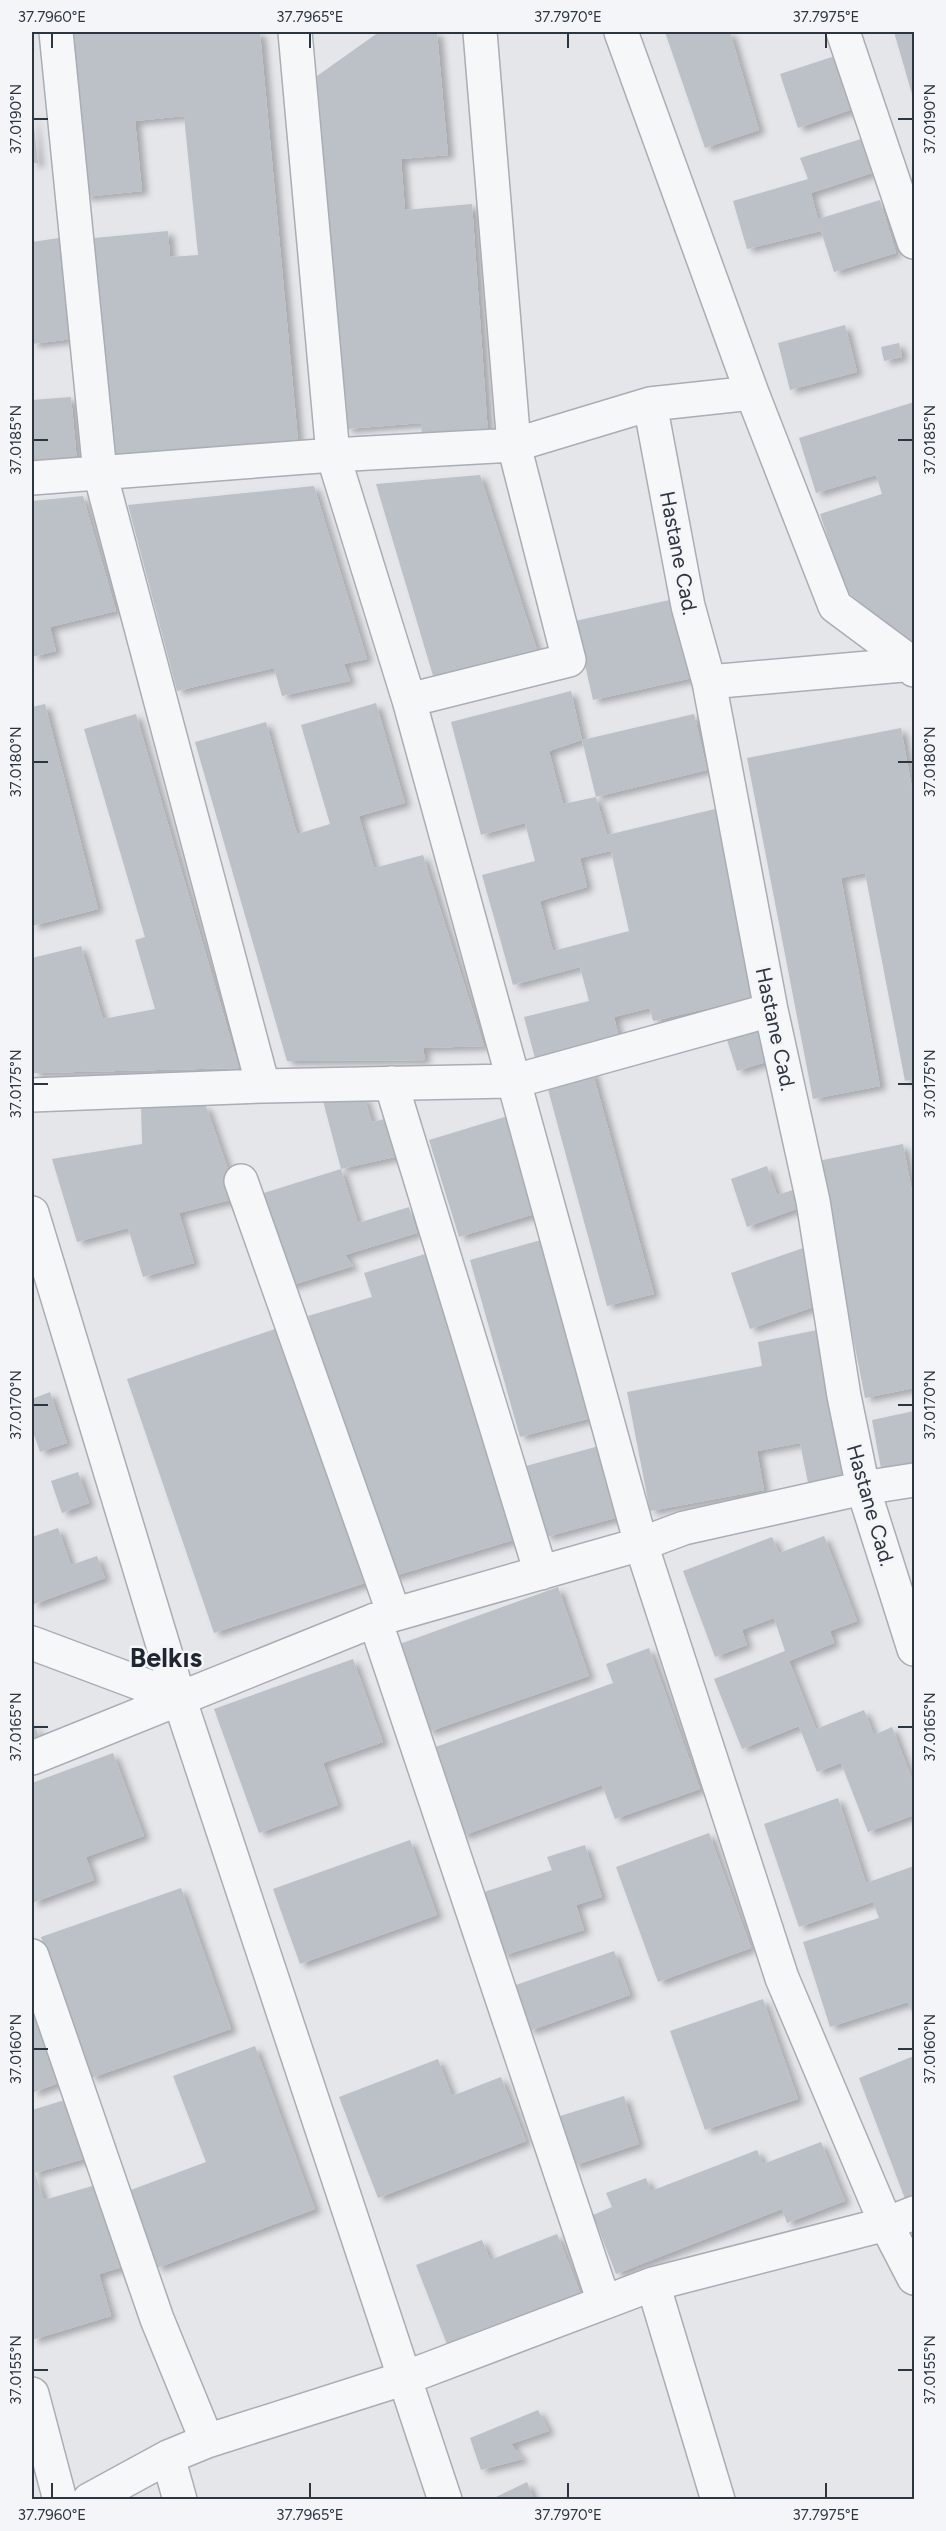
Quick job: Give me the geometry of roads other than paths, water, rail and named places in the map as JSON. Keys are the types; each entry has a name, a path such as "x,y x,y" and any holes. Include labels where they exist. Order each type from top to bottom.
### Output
{"street":[{"path":"56,32 100,473 263,1086"},
{"path":"295,32 333,455 409,700 641,1544 782,1978 900,2218 915,2278"},
{"path":"409,700 569,660 514,445 480,32"},
{"path":"621,32 752,393 835,606 914,666"},
{"path":"843,32 915,242"},
{"path":"32,478 333,455 514,445 650,404 752,393"},
{"name":"Hastane Cad.","path":"650,404 688,606 709,682 771,1010 813,1201 844,1396 863,1488 915,1649"},
{"path":"709,682 914,666"},
{"path":"32,1095 263,1086 515,1081 771,1010"},
{"path":"391,1083 541,1573"},
{"path":"241,1182 385,1617 604,2302"},
{"path":"32,1213 179,1698 446,2499"},
{"path":"32,1758 385,1617 641,1544 684,1528 863,1488 915,1480"},
{"path":"32,1643 179,1698"},
{"path":"32,1956 157,2319 207,2441"},
{"path":"89,2499 168,2457 207,2441 405,2378 653,2284 900,2218"},
{"path":"653,2284 718,2499"},
{"path":"32,2394 60,2499"},
{"path":"168,2457 180,2499"}],"district":[{"name":"Belkıs","path":"166,1657"}]}
